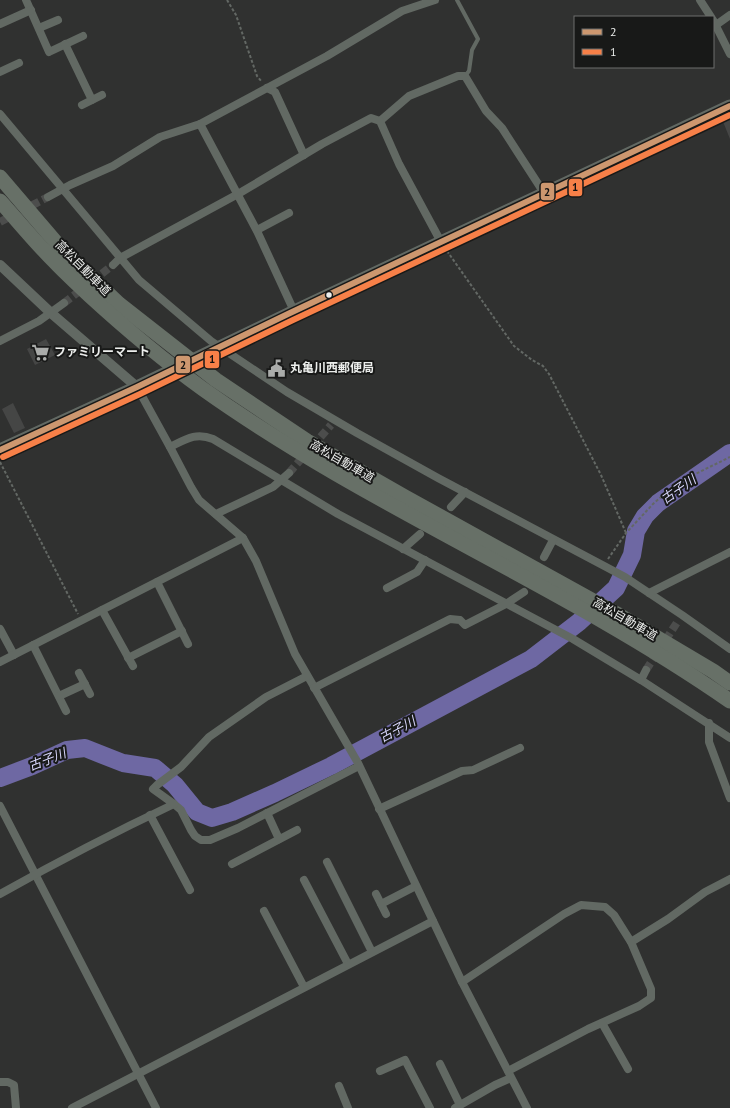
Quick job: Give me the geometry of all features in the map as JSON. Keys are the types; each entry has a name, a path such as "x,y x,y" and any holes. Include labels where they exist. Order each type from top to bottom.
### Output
{"highway":[{"name":"高松自動車道","path":"0,177 65,253 119,304 216,380 307,441 406,497 613,619 713,671 730,683"},
{"name":"高松自動車道","path":"0,201 55,263 110,314 202,388 250,421 398,509 577,598"},
{"name":"高松自動車道","path":"613,619 730,701"}],"main road":[{"path":"0,450 138,387 294,311 730,106"}],"street":[{"path":"26,0 49,52 83,36"},
{"path":"48,197 113,166 160,137 200,124 327,56 415,3 435,0"},
{"path":"700,0 710,16"},
{"path":"0,24 31,10"},
{"path":"730,15 715,23 730,54"},
{"path":"39,28 58,20"},
{"path":"65,44 92,100"},
{"path":"0,72 19,63"},
{"path":"380,121 409,96 458,76 465,76 486,111 502,128 544,193"},
{"path":"267,88 276,92 304,155"},
{"path":"82,105 102,95"},
{"path":"0,114 139,280 219,347 332,422 625,577 649,593 680,618 730,649"},
{"path":"113,265 120,258 238,194 371,118 380,121 399,164 441,242"},
{"path":"200,124 257,230 294,311"},
{"path":"257,230 289,213"},
{"path":"0,265 51,313 138,387 190,487 199,500 243,538 256,561 295,654 348,744 462,982 527,1108"},
{"path":"0,341 39,321 64,303"},
{"path":"170,447 197,435 206,436 213,439 338,514 573,639 641,680 730,738"},
{"path":"216,514 273,487 289,473"},
{"path":"451,507 465,492"},
{"path":"403,549 420,534"},
{"path":"0,662 243,538"},
{"path":"544,557 553,540"},
{"path":"649,593 730,552"},
{"path":"387,588 417,572 425,560"},
{"path":"157,582 188,644"},
{"path":"314,688 450,619 460,620 465,625 506,604 524,592"},
{"path":"102,610 133,666"},
{"path":"0,629 14,655"},
{"path":"128,658 182,631"},
{"path":"33,645 66,712"},
{"path":"641,680 646,670"},
{"path":"79,673 90,694"},
{"path":"307,676 266,697 209,737 172,776 153,789 181,810 195,836 201,840 210,840 267,813 358,764"},
{"path":"58,696 85,684"},
{"path":"709,723 709,742 730,798"},
{"path":"379,809 462,770 473,770 520,748"},
{"path":"0,894 34,874 174,804"},
{"path":"0,806 156,1108"},
{"path":"267,813 279,840"},
{"path":"150,815 190,890"},
{"path":"232,864 297,830"},
{"path":"327,862 372,952"},
{"path":"631,942 668,919 705,892 730,879"},
{"path":"304,880 348,964"},
{"path":"381,904 416,886"},
{"path":"376,894 386,914"},
{"path":"440,1064 457,1106 602,1023 639,1006 651,998 651,990 631,942 614,915 605,907 581,905 564,914 462,982"},
{"path":"264,911 304,987"},
{"path":"72,1108 433,921"},
{"path":"602,1023 628,1069"},
{"path":"380,1071 405,1060 430,1108"},
{"path":"0,1082 8,1082 14,1086 16,1108"},
{"path":"339,1086 348,1108"}],"lane":[{"path":"457,0 478,39 472,50 469,71 465,76"}],"path":[{"path":"227,0 236,14 257,76 267,88"},
{"path":"441,242 514,346 532,360 543,366 549,374 601,475 626,533"},
{"path":"603,566 626,533 653,504 677,483 730,457"},
{"path":"0,462 81,621"}],"building":[{"path":"730,115 730,139 722,119"},
{"name":"ファミリーマート","path":"46,339 55,355 35,365 27,349"},
{"path":"13,403 25,428 14,433 2,409"}],"waterway":[{"name":"古子川","path":"0,778 32,766 67,750 85,748 123,763 155,768 175,785 197,812 212,818 232,812 275,793 331,766 531,659 579,622 616,588 632,555 636,531 645,516 658,503 730,453"}],"tunnel":[{"path":"0,222 48,197"},
{"path":"64,303 113,265"},
{"path":"289,473 331,425"},
{"path":"646,670 678,621"}],"transit line":[{"name":"2","path":"0,450 137,387 290,313 730,106"},
{"name":"1","path":"3,457 140,394 293,320 730,115"}],"place":[{"name":"ファミリーマート","path":"41,352"},
{"name":"丸亀川西郵便局","path":"277,368"}]}
